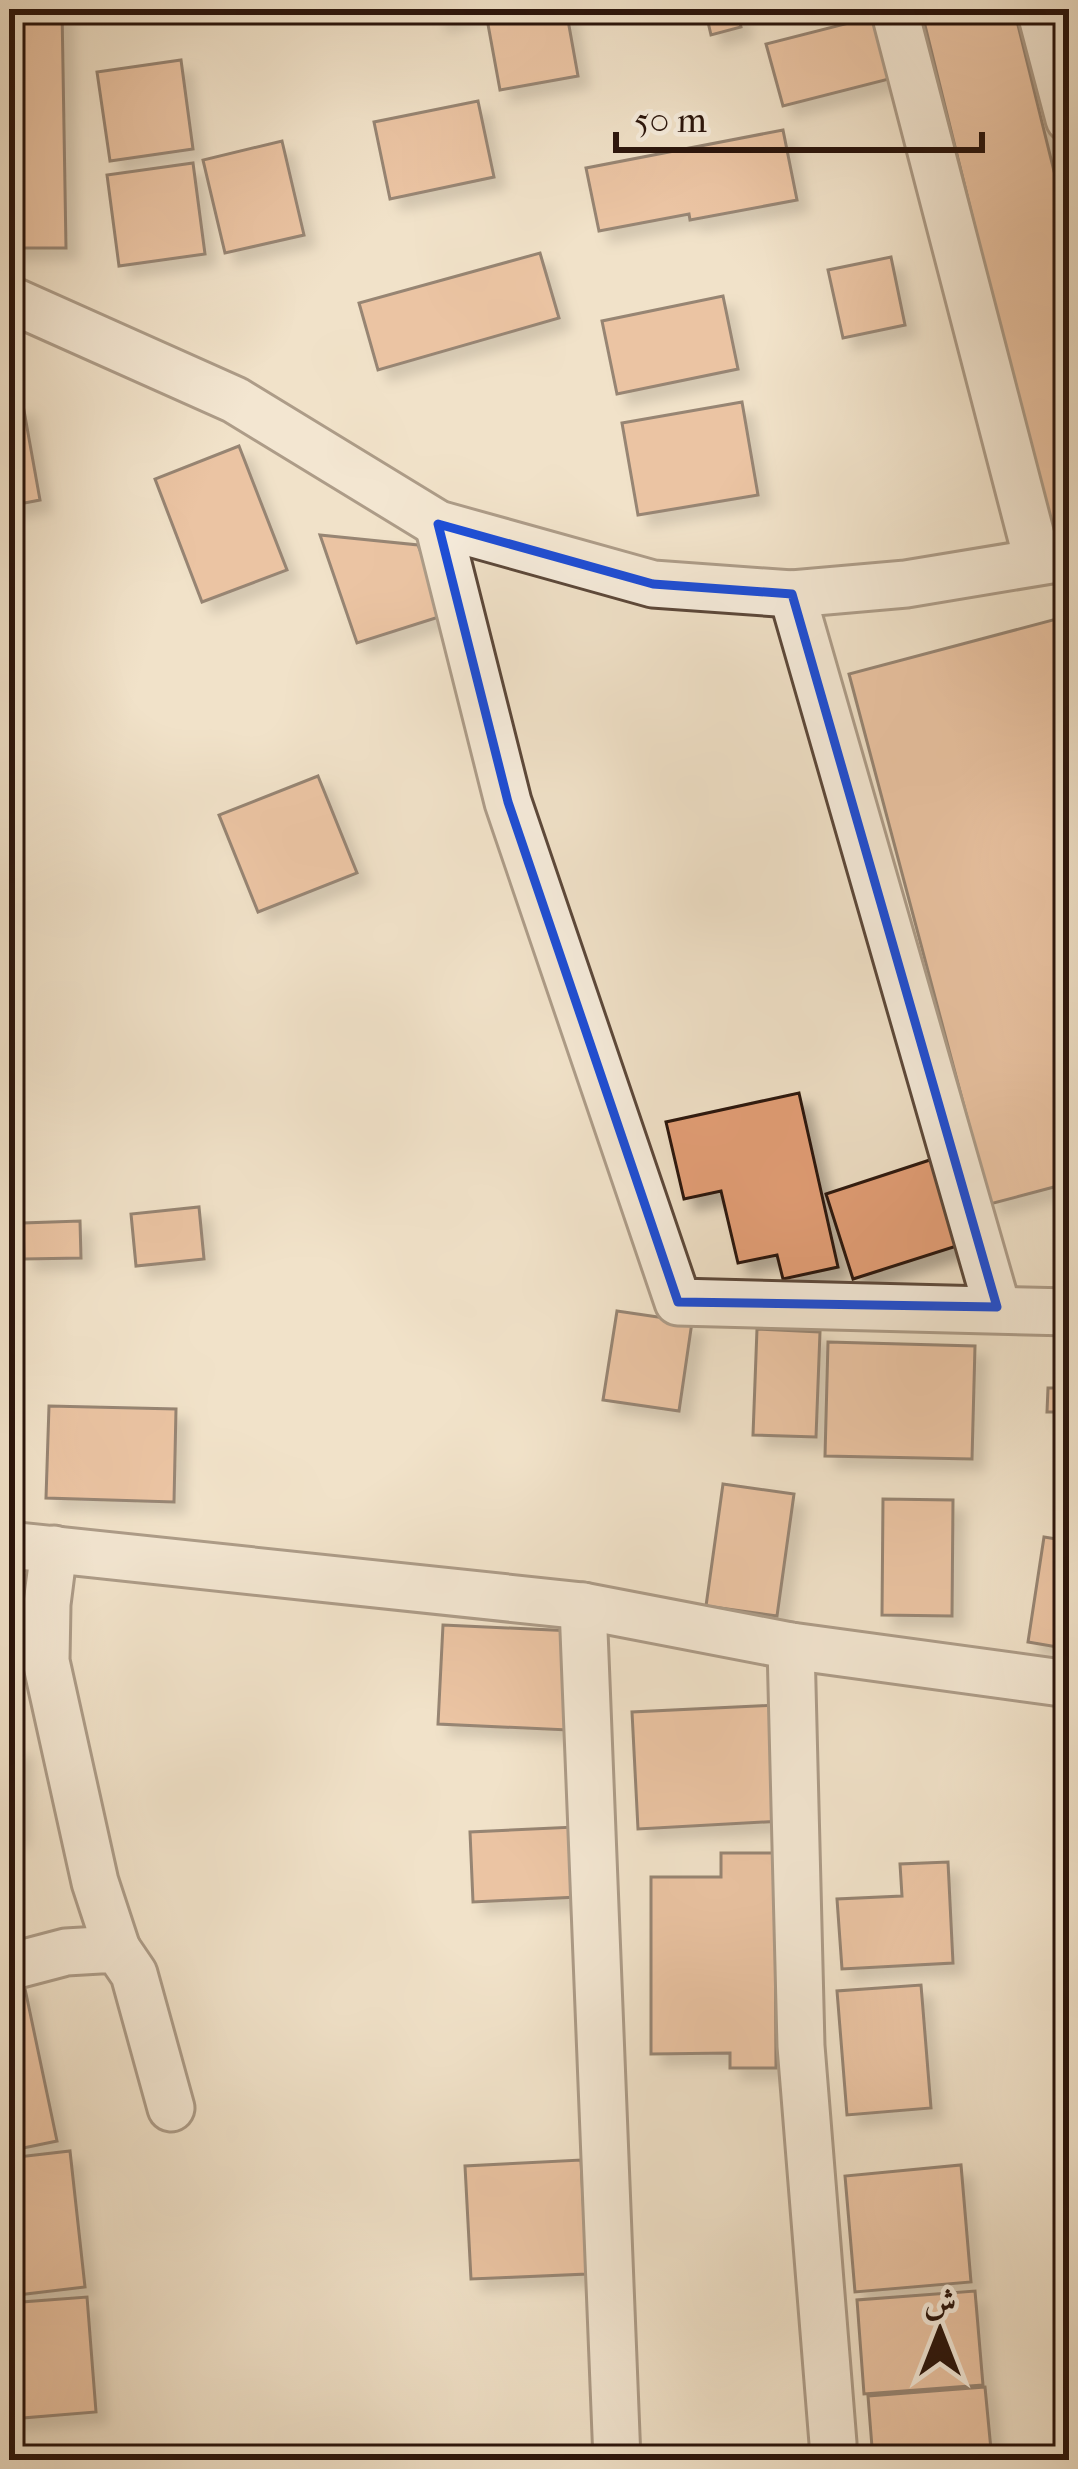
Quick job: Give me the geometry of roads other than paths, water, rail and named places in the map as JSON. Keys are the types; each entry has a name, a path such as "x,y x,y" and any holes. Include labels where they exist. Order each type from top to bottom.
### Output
{"street":[{"path":"9,299 235,400 438,524 653,584 792,594 906,584 1053,558 894,9"},
{"path":"1040,9 1069,119"},
{"path":"438,524 508,802 678,1302 1069,1312"},
{"path":"792,594 997,1307"},
{"path":"9,1545 583,1606 790,1646 1069,1684"},
{"path":"54,1549 46,1661 84,1840 118,1949 134,1974 171,2108"},
{"path":"583,1606 617,2460"},
{"path":"790,1646 801,2046 833,2443"},
{"path":"9,1967 66,1952 118,1949"}]}
